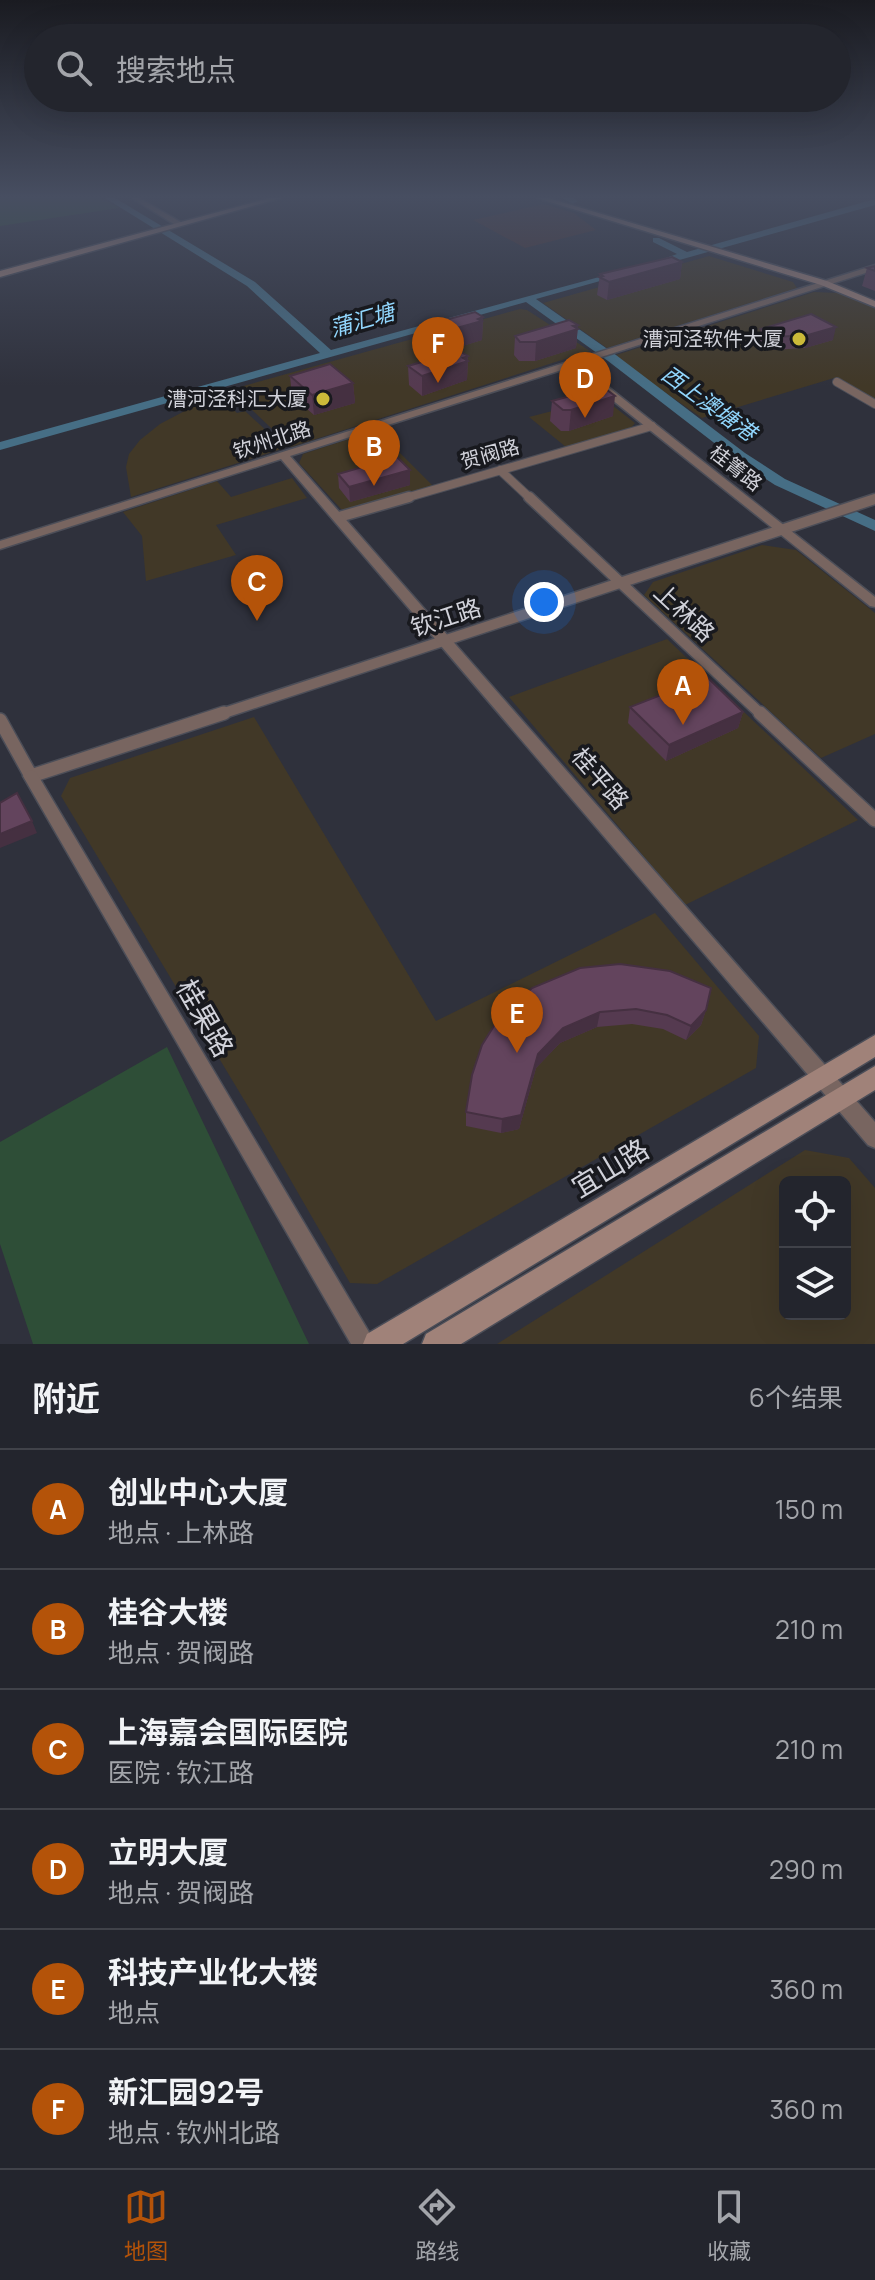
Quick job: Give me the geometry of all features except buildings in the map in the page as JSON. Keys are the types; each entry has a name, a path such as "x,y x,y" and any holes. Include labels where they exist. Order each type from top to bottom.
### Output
{"main road":[{"path":"0,274 47,261"},
{"path":"751,261 824,283 875,304"},
{"name":"宜山路","path":"377,1344 875,1045"},
{"path":"436,1344 875,1077"}],"street":[{"name":"钦州北路","path":"0,545 875,267"},
{"name":"桂箐路","path":"572,363 875,603"},
{"path":"837,382 875,404"},
{"name":"贺阀路","path":"339,517 652,426"},
{"name":"桂平路","path":"284,456 875,1138"},
{"name":"上林路","path":"500,470 875,820"},
{"name":"钦江路","path":"31,776 875,499"},
{"name":"桂果路","path":"0,720 364,1344"}],"shaded area":[{"path":"692,261 724,261 793,282 797,288 607,348 543,303"},
{"path":"814,292 838,293 875,308 875,401 834,378 702,418 613,356"},
{"path":"520,309 527,310 590,351 291,447 251,409 261,406 240,387"},
{"path":"217,394 237,413 245,411 285,448 131,497 126,467 129,454 140,440 160,424"},
{"path":"603,398 635,423 630,429 566,447 529,417"},
{"path":"377,430 433,486 351,510 341,509 299,463 303,454"},
{"path":"292,478 307,498 216,525 236,555 146,581 142,536 123,512 217,481 231,497"},
{"path":"762,545 796,550 875,613 875,734 821,758 644,595 653,582"},
{"path":"667,639 858,820 685,905 509,697"},
{"path":"254,717 436,1021 655,913 759,1036 756,1068 377,1284 350,1283 252,1113 61,796 70,778"},
{"path":"805,1150 849,1158 875,1188 875,1344 497,1344"}],"green space":[{"path":"167,1047 309,1344 33,1344 0,1244 0,1142"}],"waterway":[{"path":"213,261 251,284 329,354"},
{"name":"蒲汇塘","path":"654,264 666,261"},
{"name":"蒲汇塘","path":"527,298 621,272"},
{"name":"蒲汇塘","path":"329,354 527,298"},
{"name":"西上澳塘港","path":"527,298 612,358 740,456 780,482 875,526"},
{"name":"蒲汇塘","path":"0,446 329,354"}],"place":[{"name":"漕河泾软件大厦","path":"799,339"},
{"name":"新汇园92号","path":"438,383"},
{"name":"漕河泾科汇大厦","path":"323,399"},
{"name":"立明大厦","path":"585,418"},
{"name":"桂谷大楼","path":"374,486"},
{"name":"上海嘉会国际医院","path":"257,621"},
{"name":"创业中心大厦","path":"683,725"},
{"name":"科技产业化大楼","path":"517,1053"}]}
